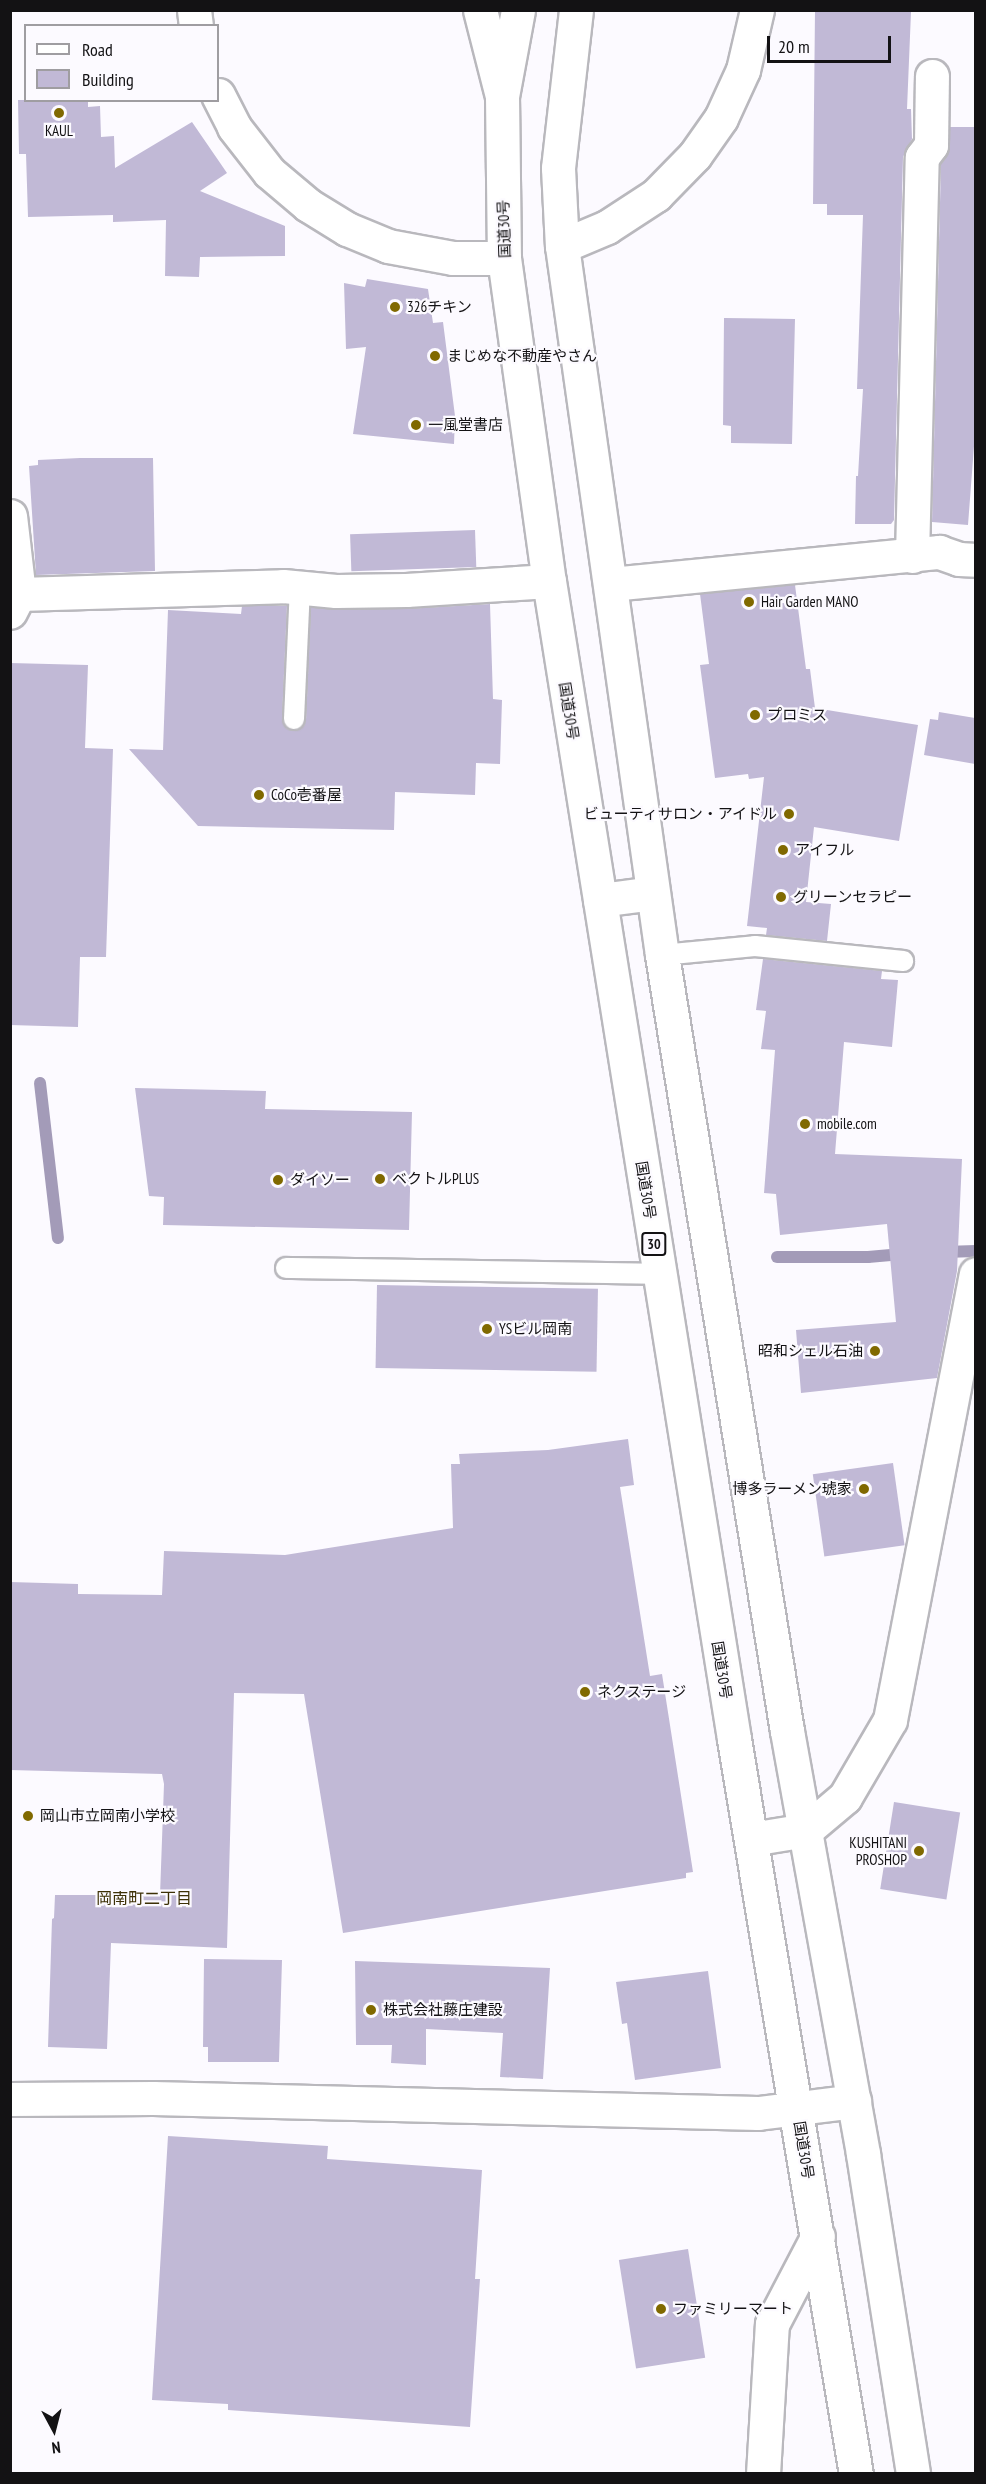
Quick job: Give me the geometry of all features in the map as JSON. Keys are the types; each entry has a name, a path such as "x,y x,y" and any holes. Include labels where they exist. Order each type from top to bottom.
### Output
{"main road":[{"path":"480,10 502,96"},
{"name":"国道30号","path":"518,10 502,96 504,258 549,581 659,1274 856,2474"},
{"path":"576,10 558,168 562,246 662,955 787,1731 854,2101 913,2474"},
{"path":"562,246 607,227 656,195 695,155 721,118 743,70 757,10"},
{"path":"912,555 922,157 931,145 932,76"},
{"path":"219,97 234,127 269,172 308,206 347,229 388,246 442,256 504,258"},
{"path":"10,516 15,603 300,588 406,590 549,581"},
{"path":"611,584 939,552 959,560 975,560"},
{"path":"600,900 653,893"},
{"path":"751,1839 806,1830 845,1797 890,1720 975,1274"},
{"path":"10,2099 153,2098 758,2114 854,2101"},
{"path":"763,2474 772,2324 818,2236"}],"lane":[{"path":"294,719 300,588"},
{"path":"662,955 755,946 903,961"},
{"path":"286,1268 659,1274"}],"building":[{"path":"815,10 911,12 907,109 911,109 912,139 903,157 894,520 891,524 855,524 856,476 858,476 863,389 857,389 863,215 827,215 827,204 813,204"},
{"path":"18,100 24,100 24,102 88,102 88,107 100,106 101,137 114,136 115,168 192,122 227,173 200,191 285,226 285,256 200,257 199,277 165,276 166,220 113,222 113,215 28,217 26,154 19,154"},
{"path":"950,127 975,127 975,433 968,525 932,522 941,163 950,146"},
{"path":"367,279 428,289 433,323 443,322 455,416 454,444 353,434 366,347 346,349 344,283 365,287"},
{"path":"724,318 795,319 792,444 731,443 731,426 723,425"},
{"path":"153,458 155,571 36,575 29,466 38,465 38,460"},
{"path":"475,530 476,567 351,571 350,534"},
{"path":"795,585 806,669 810,669 815,708 918,725 899,841 814,827 806,902 831,904 827,941 766,935 767,928 747,926 764,777 749,779 748,774 715,778 700,665 709,664 700,594"},
{"path":"490,604 493,699 502,700 500,764 476,763 475,795 395,792 394,830 198,826 129,749 163,750 168,610 241,614 242,606 287,606 282,718 287,729 294,731 304,726 306,720 311,607 406,609"},
{"path":"10,663 88,665 85,748 113,749 106,957 80,957 78,1027 10,1025"},
{"path":"939,712 975,718 975,764 924,755 930,719 938,720"},
{"path":"763,959 882,971 881,979 898,980 892,1047 844,1042 835,1154 962,1159 957,1271 937,1378 801,1393 796,1330 896,1322 887,1224 780,1235 776,1194 764,1193 775,1050 761,1049 766,1011 756,1010"},
{"path":"135,1088 266,1091 265,1109 412,1112 409,1230 163,1225 164,1197 149,1196"},
{"name":"YSビル岡南","path":"377,1285 598,1289 597,1372 376,1368"},
{"path":"628,1439 634,1485 620,1487 650,1676 662,1674 693,1872 686,1873 686,1878 343,1933 304,1694 234,1693 227,1948 111,1943 107,2049 48,2047 52,1919 54,1918 55,1895 160,1895 164,1784 162,1774 10,1770 10,1582 78,1584 78,1594 162,1595 164,1551 285,1555 453,1528 451,1464 460,1464 459,1454 548,1450"},
{"path":"893,1463 905,1545 824,1556 813,1474"},
{"name":"KUSHITANI PROSHOP","path":"894,1802 960,1812 946,1899 880,1889"},
{"path":"204,1959 282,1960 279,2062 208,2062 208,2047 203,2047"},
{"path":"355,1961 550,1968 543,2079 500,2077 503,2033 426,2029 426,2065 391,2063 392,2045 356,2045"},
{"path":"708,1971 721,2068 635,2080 627,2023 622,2024 616,1982"},
{"path":"168,2136 328,2146 327,2159 482,2170 475,2279 480,2279 470,2427 228,2410 228,2404 152,2400"},
{"path":"688,2249 705,2358 636,2369 619,2260"}],"waterway":[{"path":"40,1083 58,1238"},
{"path":"944,1252 976,1251"},
{"path":"777,1257 868,1257 905,1254"}],"place":[{"name":"KAUL","path":"59,113"},
{"name":"326チキン","path":"395,307"},
{"name":"まじめな不動産やさん","path":"435,356"},
{"name":"一風堂書店","path":"416,425"},
{"name":"Hair Garden MANO","path":"749,602"},
{"name":"プロミス","path":"755,715"},
{"name":"CoCo壱番屋","path":"259,795"},
{"name":"ビューティサロン・アイドル","path":"789,814"},
{"name":"アイフル","path":"783,850"},
{"name":"グリーンセラピー","path":"781,897"},
{"name":"mobile.com","path":"805,1124"},
{"name":"ベクトルPLUS","path":"380,1179"},
{"name":"ダイソー","path":"278,1180"},
{"name":"YSビル岡南","path":"487,1329"},
{"name":"昭和シェル石油","path":"875,1351"},
{"name":"博多ラーメン琥家","path":"864,1489"},
{"name":"ネクステージ","path":"585,1692"},
{"name":"岡山市立岡南小学校","path":"28,1816"},
{"name":"KUSHITANI PROSHOP","path":"919,1851"},
{"name":"株式会社藤庄建設","path":"371,2010"},
{"name":"ファミリーマート","path":"661,2309"}],"district":[{"name":"岡南町二丁目","path":"144,1898"}]}
